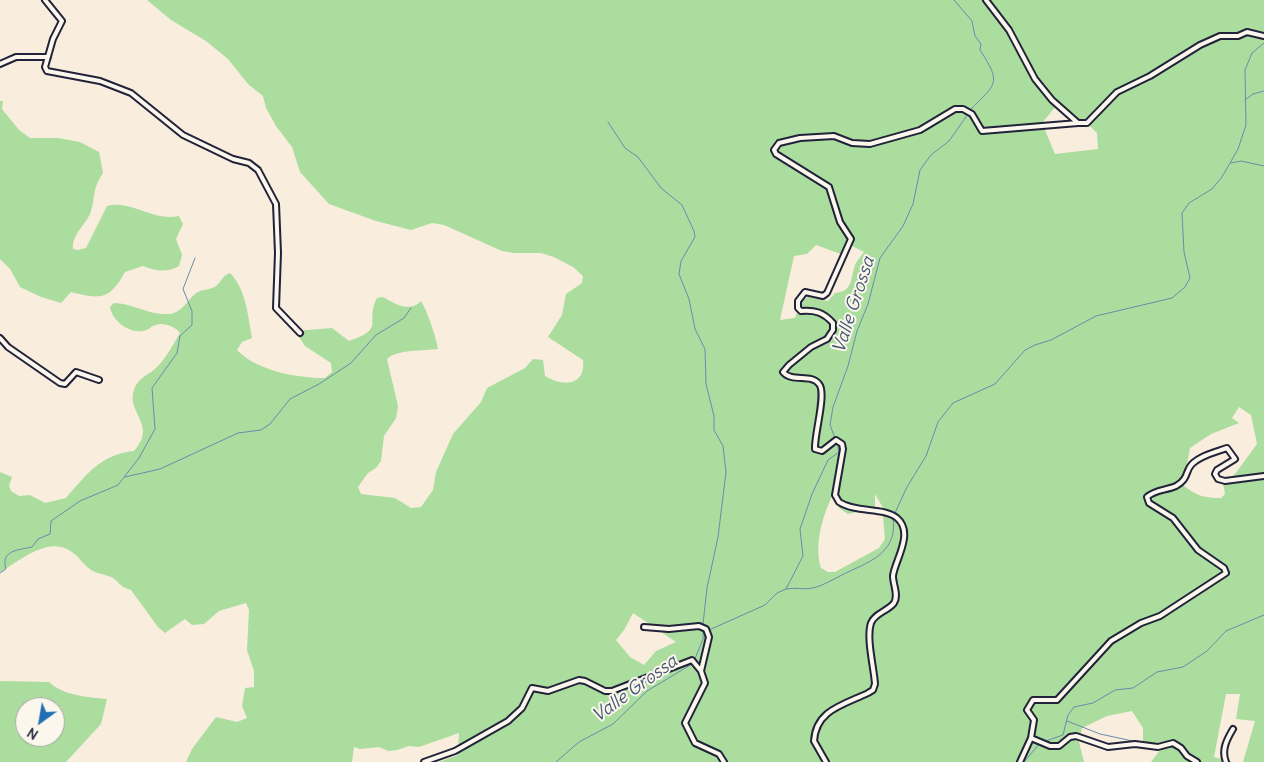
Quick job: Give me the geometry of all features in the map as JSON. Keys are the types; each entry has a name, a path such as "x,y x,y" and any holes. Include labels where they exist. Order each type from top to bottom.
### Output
{"street":[{"path":"45,0 62,21 53,39 45,67 47,71 100,81 131,93 183,135 233,159 249,163 258,170 276,204 278,253 276,308 300,333"},
{"path":"986,0 1013,38 1034,79 1052,100 1078,123"},
{"path":"826,762 814,741 818,721 831,710 873,690 875,684 870,635 871,623 877,615 893,604 896,598 893,578 904,548 903,534 901,522 897,518 886,514 857,510 839,502 836,495 843,449 842,444 836,440 822,451 815,449 817,417 823,392 821,386 814,380 792,378 783,372 811,346 827,339 833,330 833,323 828,318 816,310 801,311 798,308 798,301 806,292 823,296 827,293 851,239 840,222 829,187 776,154 774,150 779,144 800,138 834,136 852,143 870,144 920,130 955,109 965,109 972,114 982,132 1087,123 1118,92 1150,76 1200,45 1220,36 1238,36 1247,32 1264,36"},
{"path":"0,64 16,57 48,57"},
{"path":"0,338 8,347 60,383 65,384 76,372 99,380"},
{"path":"1020,762 1031,738 1034,720 1028,710 1033,700 1057,700 1111,641 1141,623 1160,616 1226,574 1224,568 1198,550 1173,518 1147,500 1151,493 1161,491 1181,482 1188,476 1190,466 1199,458 1228,448 1235,459 1217,470 1215,474 1218,480 1224,481 1264,476"},
{"path":"644,627 669,629 699,626 706,629 709,637 701,671"},
{"path":"424,762 456,751 508,721 522,708 532,688 548,691 579,680 585,680 605,692 612,692 692,660 701,671 705,683 685,723 694,743 719,754 724,762"},
{"path":"1226,762 1223,755 1226,742 1233,729"},
{"path":"1031,738 1050,746 1059,746 1070,737 1076,736 1108,747 1135,744 1158,747 1173,743 1177,744 1187,756 1196,762"}],"green space":[{"path":"147,0 1264,0 1264,762 1243,762 1255,721 1236,719 1240,694 1226,694 1214,757 1233,762 1151,762 1160,750 1143,748 1143,728 1132,711 1107,716 1082,728 1079,742 1084,762 439,762 458,755 459,733 419,747 409,746 397,750 388,751 379,747 360,749 354,747 352,762 186,762 192,749 216,717 237,722 247,718 242,706 245,688 254,687 254,671 247,650 249,610 246,603 219,611 204,624 192,625 185,619 165,633 158,627 131,590 122,586 113,578 91,570 74,554 59,546 41,549 23,557 0,572 0,472 12,477 9,486 11,491 19,496 30,495 45,503 66,498 80,481 103,461 112,456 134,451 141,442 142,426 134,406 134,390 141,379 155,369 167,355 180,333 172,327 162,324 144,331 131,330 117,321 110,307 114,303 120,303 158,314 171,314 180,310 198,292 216,286 230,273 243,295 252,338 242,342 237,350 255,363 278,372 302,377 325,378 332,372 331,363 305,346 295,331 332,328 349,341 368,332 371,328 372,313 377,298 383,297 397,305 407,307 417,305 421,301 431,324 438,349 397,353 387,359 398,406 396,418 384,436 381,461 376,468 368,473 358,487 361,494 395,498 411,508 421,507 433,490 436,472 453,434 481,402 487,388 525,368 533,359 543,360 545,376 552,380 566,383 572,382 581,375 583,360 548,337 562,315 566,294 582,283 583,276 573,267 554,257 541,253 502,251 444,225 432,223 411,230 376,221 329,204 300,172 292,147 276,126 266,108 263,96 248,84 228,59 206,41 171,20","holes":["1057,105 1081,122 1086,122 1097,133 1098,149 1055,154 1042,123","848,244 864,252 855,265 848,287 841,292 835,293 828,301 808,297 801,302 795,318 780,320 794,256 807,254 816,245 841,254","1239,407 1251,415 1257,444 1235,474 1223,483 1225,494 1221,498 1205,497 1192,492 1183,485 1190,448 1211,434 1239,423 1232,418","875,494 882,506 885,539 879,548 835,572 828,572 821,568 818,550 820,532 832,496 839,508 848,514 857,512 872,513 875,509","633,613 676,642 656,651 644,665 630,657 616,640"]},
{"path":"0,101 3,101 2,109 19,130 30,138 58,138 80,142 99,152 103,173 95,190 90,214 74,239 73,249 86,248 107,206 125,205 161,216 179,216 183,224 176,239 182,255 179,266 170,270 161,270 143,266 125,272 114,288 103,296 89,296 71,292 61,303 41,297 20,287 10,269 0,259"},
{"path":"0,681 49,682 69,693 107,699 101,724 66,762 0,762"}],"waterway":[{"name":"Valle Grossa","path":"954,0 972,21 975,36 981,44 980,50 992,70 994,78 990,89 970,110"},
{"path":"894,515 907,487 926,456 938,422 953,403 995,384 1025,350 1051,340 1096,316 1172,298 1185,287 1190,278 1184,252 1182,213 1189,203 1212,189 1222,177 1238,149 1246,125 1245,70 1252,53 1264,43"},
{"path":"1245,100 1253,94 1264,91"},
{"name":"Valle Grossa","path":"835,438 830,425 833,407 848,366 857,331 868,304 880,258 903,226 913,204 920,170 931,155 949,141 968,114"},
{"path":"608,122 625,148 638,157 661,188 682,205 694,231 695,237 681,261 679,274 689,299 695,329 705,349 706,384 714,416 714,430 723,446 726,472 718,537 707,588 703,624"},
{"path":"1231,163 1241,161 1264,166"},
{"path":"0,573 6,569 5,563 8,554 16,550 32,547 38,539 50,534 51,521 80,501 118,485 139,458 155,429 152,388 177,353 180,336 192,325 192,311 183,289 195,258"},
{"path":"125,477 160,469 238,433 261,430 270,424 290,399 319,384 351,363 376,335 404,318 411,308"},
{"name":"Valle Grossa","path":"694,661 709,630 765,605 777,593 786,589 803,556 800,529 812,494 828,460 839,452 837,443"},
{"path":"786,589 810,589 817,587 874,559 887,547 891,539 893,518"},
{"path":"1043,742 1063,735 1068,715 1074,707 1093,703 1115,690 1133,688 1157,672 1183,667 1207,651 1226,631 1264,615"},
{"name":"Valle Grossa","path":"703,629 703,637"},
{"name":"Valle Grossa","path":"556,762 579,742 613,724 647,691 692,664"},
{"path":"1067,721 1100,734 1142,743"},
{"path":"1024,762 1040,743"},
{"path":"1166,747 1174,748 1183,753"}]}
